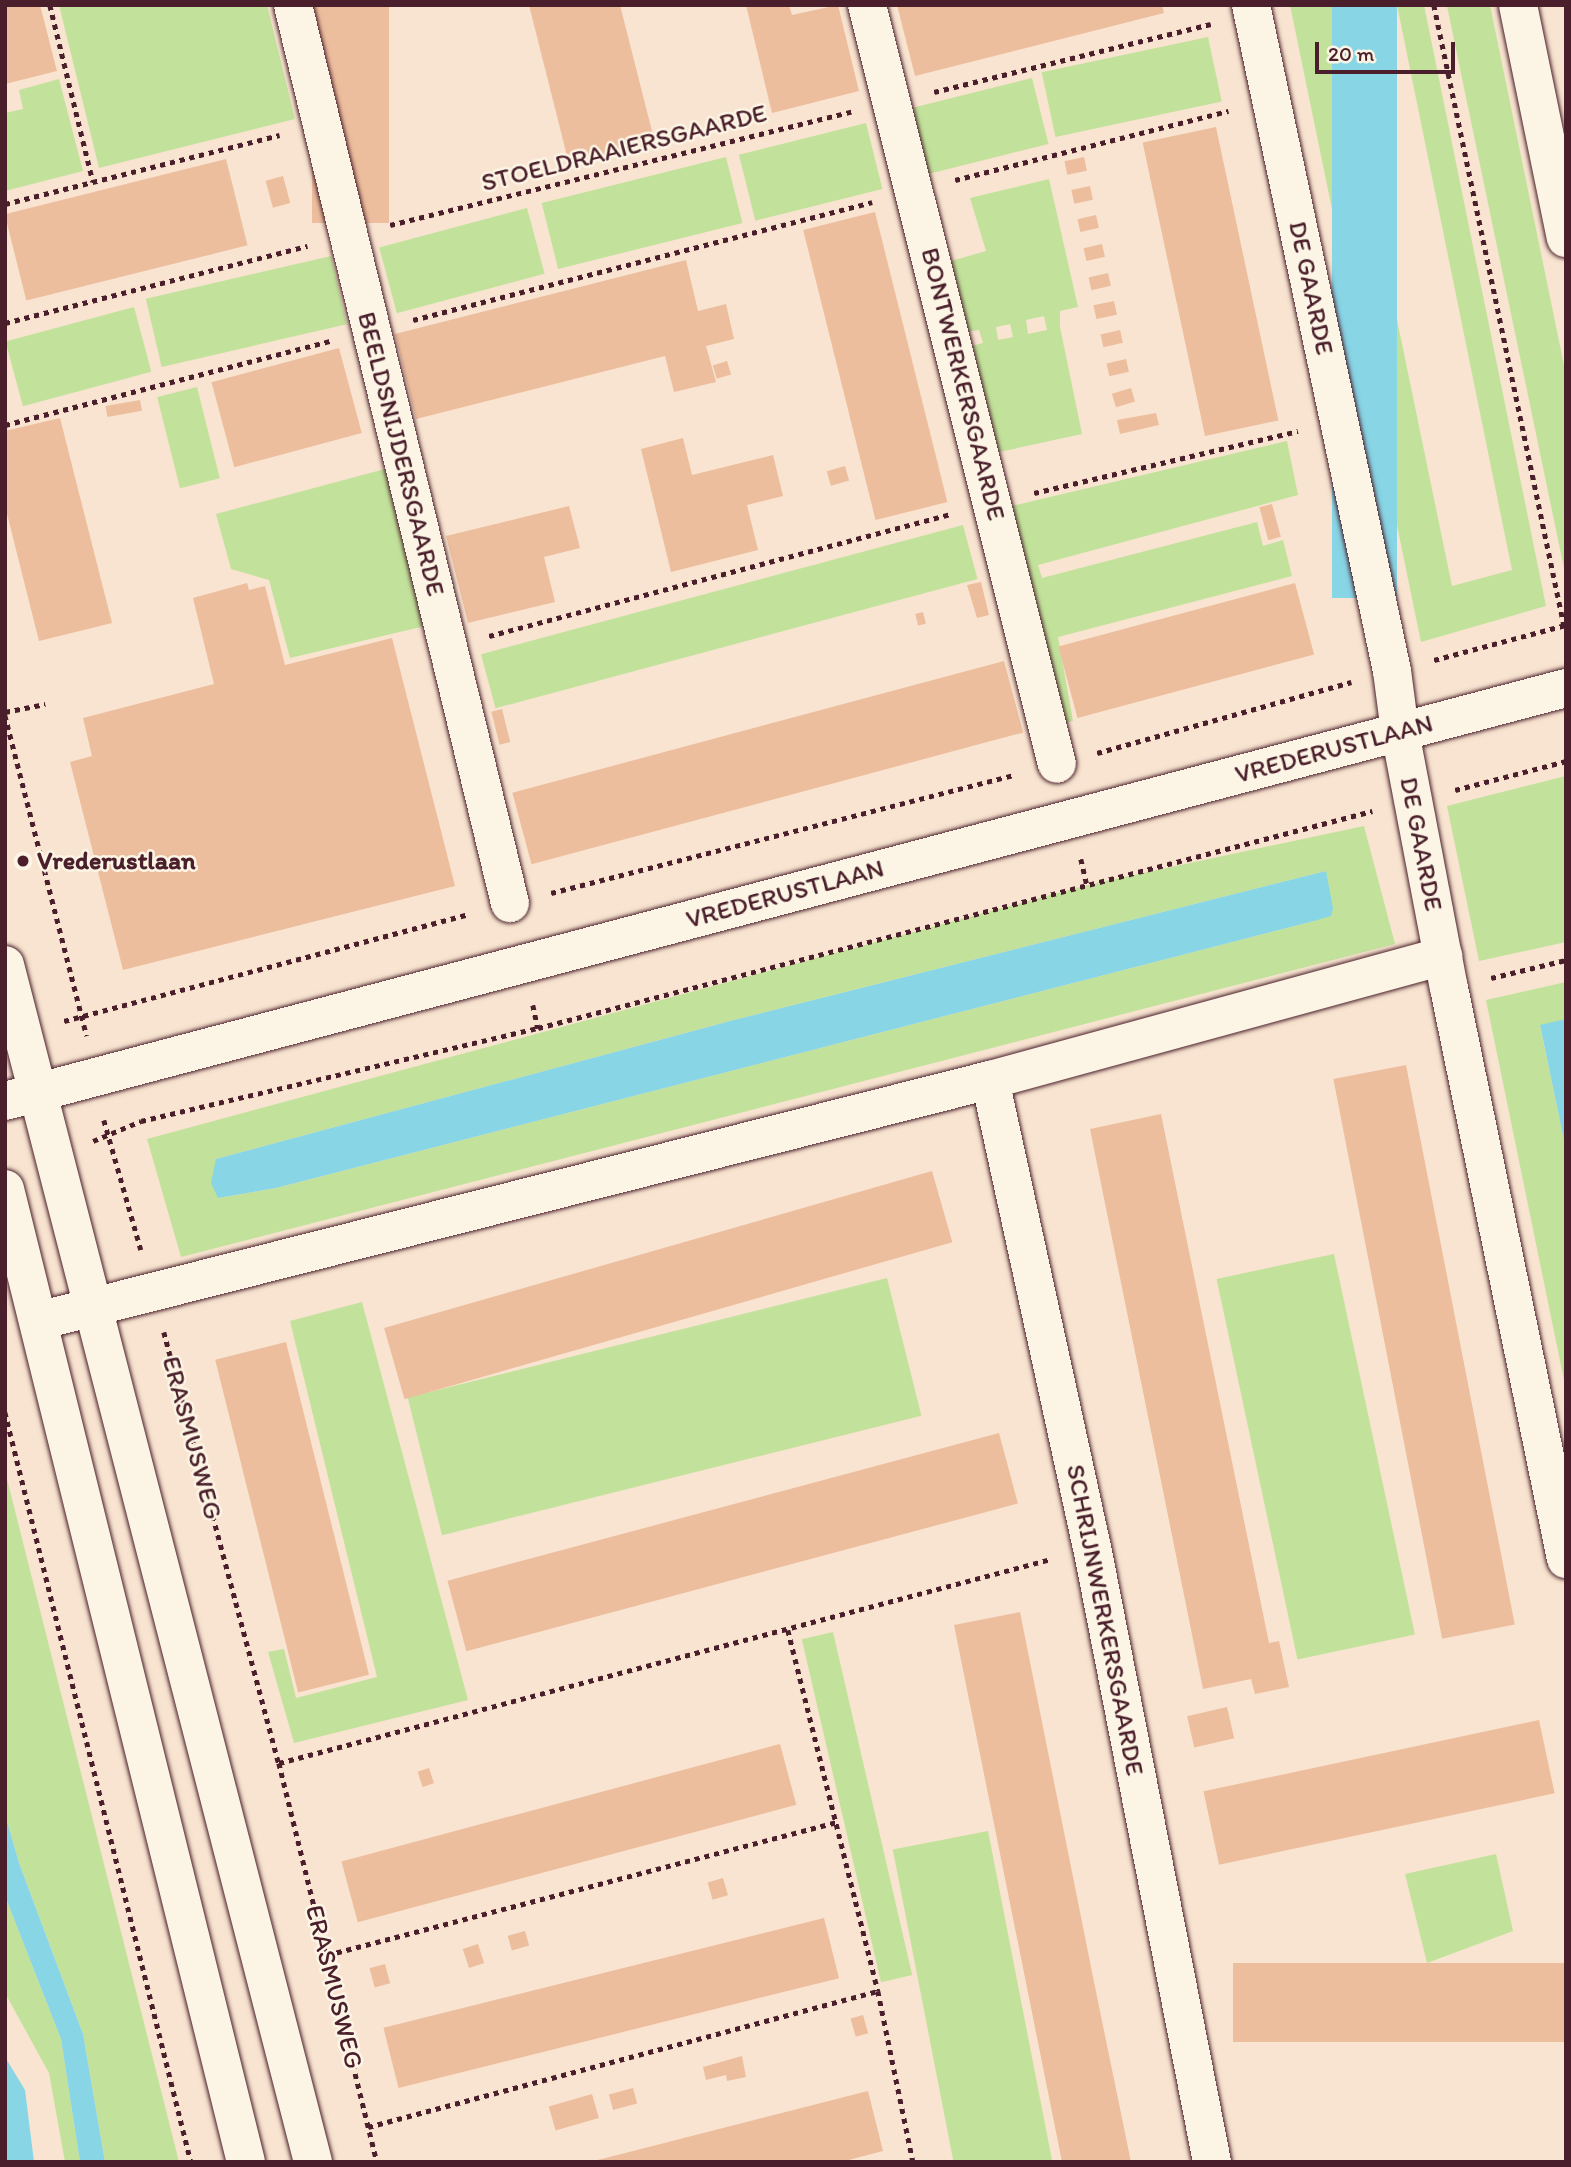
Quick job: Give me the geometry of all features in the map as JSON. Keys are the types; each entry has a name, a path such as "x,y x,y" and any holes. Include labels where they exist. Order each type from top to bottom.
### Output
{"street":[{"name":"BEELDSNIJDERSGAARDE","path":"293,5 510,903"},
{"name":"BONTWERKERSGAARDE","path":"867,5 894,102 1057,764"},
{"path":"1518,5 1566,238"},
{"name":"DE GAARDE","path":"1252,10 1392,671 1400,732 1446,972 1566,1559"},
{"name":"VREDERUSTLAAN","path":"20,1097 1566,688"},
{"path":"5,965 20,1097 90,1306 313,2162"},
{"path":"38,1321 90,1306 154,1294 990,1080 1446,972"},
{"name":"SCHRIJNWERKERSGAARDE","path":"990,1080 1092,1547 1212,2162"},
{"path":"5,1189 246,2162"}],"path":[{"path":"50,5 93,182"},
{"path":"83,1016 510,903 1057,764 1565,625 1434,5"},
{"name":"STOELDRAAIERSGAARDE","path":"5,323 1252,10"},
{"path":"5,425 1233,110"},
{"path":"5,204 321,125"},
{"path":"5,714 45,704"},
{"name":"ERASMUSWEG","path":"5,714 83,1016 108,1136 154,1294 279,1763 377,2162"},
{"path":"108,1136 141,1121 538,1028 1566,761"},
{"path":"1446,972 1566,960"},
{"path":"5,1412 191,2162"},
{"path":"279,1763 788,1630 1092,1547"},
{"path":"788,1630 878,1991 913,2162"},
{"path":"326,1955 838,1822"},
{"path":"368,2127 878,1991"}],"green space":[{"path":"59,5 267,5 295,119 99,168"},
{"path":"1290,5 1332,5 1452,586 1512,570 1397,5 1424,5 1546,606 1421,642"},
{"path":"1490,5 1566,375 1566,578 1447,6"},
{"path":"1208,37 1222,102 1055,137 1042,72"},
{"path":"1032,78 1048,144 924,175 908,109"},
{"path":"59,79 83,171 5,191 5,113 23,109 19,90"},
{"path":"866,123 882,189 755,221 739,155"},
{"path":"726,157 742,223 558,269 542,203"},
{"path":"1049,179 1078,307 1060,311 1060,327 1082,434 990,454 968,347 983,343 979,330 965,332 951,261 986,251 970,198","holes":["1044,316 1047,330 1028,334 1026,320","1010,324 1013,337 998,340 996,327"]},
{"path":"527,208 545,274 397,313 379,248"},
{"path":"331,256 347,324 162,367 146,299"},
{"path":"134,307 151,372 23,406 6,341"},
{"path":"197,387 220,478 180,488 157,397"},
{"path":"1287,441 1298,495 1038,565 1042,578 1257,522 1263,546 1283,540 1292,576 1058,637 1073,721 1062,724 1007,507"},
{"path":"385,469 425,626 290,658 269,580 231,569 216,514"},
{"path":"963,525 977,579 495,708 481,654"},
{"path":"1566,776 1566,942 1479,961 1447,806"},
{"path":"1364,826 1395,944 181,1257 147,1139 1087,885","holes":["1326,871 1314,921 276,1188 218,1198 216,1159 734,1020"]},
{"path":"1566,982 1566,1019 1540,1026 1566,1150 1566,1390 1486,1000"},
{"path":"1334,1254 1415,1634 1297,1659 1217,1279"},
{"path":"887,1278 921,1416 442,1535 408,1398"},
{"path":"362,1302 468,1700 294,1743 268,1652 284,1649 296,1698 377,1677 290,1321"},
{"path":"5,1471 179,2162 105,2162 83,2034 19,1863 5,1814"},
{"path":"833,1632 912,1975 881,1982 802,1639"},
{"path":"988,1831 1052,2162 954,2162 893,1850"},
{"path":"1496,1854 1513,1931 1427,1963 1405,1874"},
{"path":"5,1896 61,2039 80,2162 65,2162 49,2073 5,1993"}],"water":[{"path":"1332,5 1397,5 1397,598 1332,598"},
{"path":"1326,871 1333,908 1331,916 1314,921 276,1188 218,1198 211,1183 216,1159 734,1020"},
{"path":"1566,1019 1566,1150 1540,1025"},
{"path":"5,1814 19,1863 83,2034 105,2162 80,2162 61,2039 5,1896"},
{"path":"5,2057 25,2090 34,2162 5,2162"}],"building":[{"path":"5,5 40,5 57,71 5,84"},
{"path":"312,5 389,5 389,223 312,223"},
{"path":"529,5 620,5 655,143 569,164"},
{"path":"746,5 789,5 792,15 838,5 859,91 772,113"},
{"path":"897,5 1162,5 1164,13 915,76"},
{"path":"1216,127 1278,420 1205,436 1143,143"},
{"path":"1084,157 1087,171 1067,175 1064,161"},
{"path":"226,159 248,245 26,301 5,214"},
{"path":"283,176 290,203 273,208 266,181"},
{"path":"1090,186 1093,200 1074,204 1071,190"},
{"path":"875,212 947,502 876,520 803,230"},
{"path":"1096,215 1099,228 1080,232 1077,219"},
{"path":"1102,244 1105,257 1086,261 1083,248"},
{"path":"686,260 698,311 726,304 734,339 706,346 716,382 674,392 665,356 416,419 395,334"},
{"path":"1108,273 1111,286 1091,290 1089,277"},
{"path":"1114,301 1117,315 1096,319 1093,305"},
{"path":"1120,330 1123,343 1103,347 1101,334"},
{"path":"339,348 362,433 234,467 211,382"},
{"path":"1126,359 1129,372 1109,376 1107,363"},
{"path":"727,361 731,374 717,379 713,365"},
{"path":"1131,388 1135,401 1116,407 1112,394"},
{"path":"140,400 142,411 107,417 106,406"},
{"path":"1156,413 1159,425 1120,434 1117,420"},
{"path":"60,418 112,623 39,641 5,506 5,431"},
{"path":"683,438 692,475 773,455 783,496 747,505 758,550 671,572 641,449"},
{"path":"845,466 849,480 831,486 827,471"},
{"path":"1272,504 1281,537 1268,540 1259,507"},
{"path":"569,506 580,548 544,557 555,602 468,623 446,536"},
{"path":"981,582 989,615 977,618 967,585"},
{"path":"247,583 249,590 265,586 285,665 392,638 455,886 123,970 70,762 92,756 83,718 214,684 193,598"},
{"path":"1295,583 1314,654 1078,718 1058,646"},
{"path":"923,612 926,624 918,626 915,614"},
{"path":"1004,661 1023,732 531,864 512,793"},
{"path":"502,709 510,742 500,745 491,712"},
{"path":"1406,1065 1515,1625 1442,1639 1333,1079"},
{"path":"1161,1114 1269,1643 1279,1641 1289,1687 1255,1694 1251,1679 1203,1689 1090,1129"},
{"path":"932,1171 952,1242 404,1399 384,1328"},
{"path":"286,1342 369,1675 298,1692 215,1360"},
{"path":"999,1433 1018,1504 466,1651 447,1581"},
{"path":"1020,1612 1131,2162 1062,2162 954,1625"},
{"path":"1227,1707 1234,1738 1194,1747 1187,1716"},
{"path":"1539,1720 1555,1793 1219,1865 1203,1791"},
{"path":"780,1744 796,1805 358,1922 341,1862"},
{"path":"429,1768 434,1783 423,1787 418,1772"},
{"path":"723,1878 728,1895 713,1900 708,1882"},
{"path":"824,1918 839,1978 398,2088 383,2028"},
{"path":"525,1931 529,1945 512,1950 508,1936"},
{"path":"478,1944 484,1963 469,1968 463,1949"},
{"path":"1233,1963 1566,1963 1566,2042 1233,2042"},
{"path":"385,1964 390,1983 375,1987 370,1968"},
{"path":"863,2015 868,2033 856,2037 851,2019"},
{"path":"742,2056 746,2077 727,2081 726,2075 706,2080 703,2067"},
{"path":"633,2088 637,2103 613,2110 609,2094"},
{"path":"868,2091 883,2151 841,2162 590,2162"},
{"path":"592,2094 599,2118 556,2130 549,2106"}],"place":[{"name":"Vrederustlaan","path":"23,861"}]}
